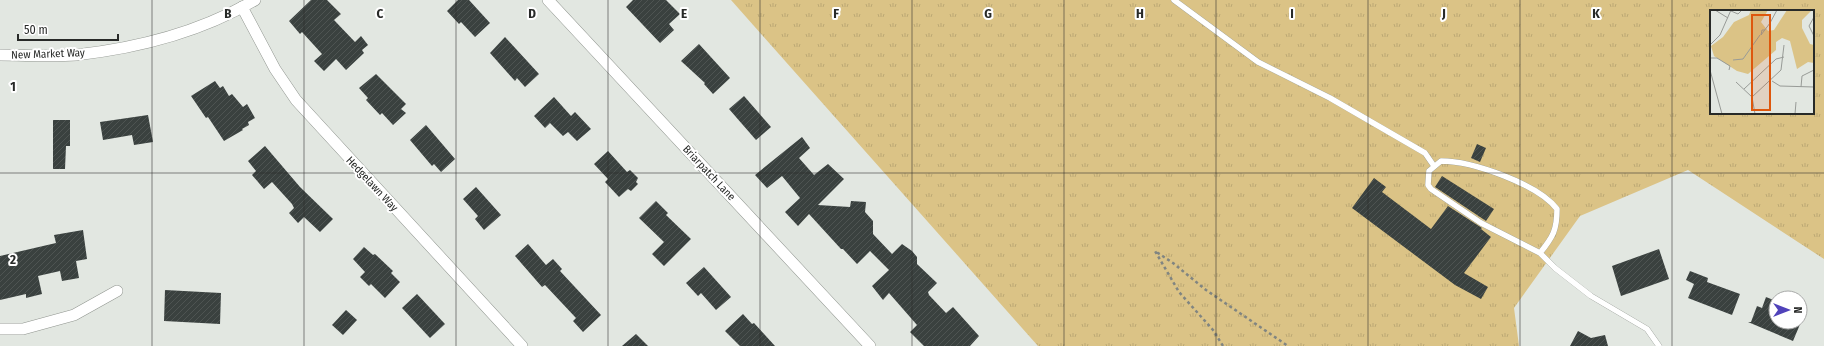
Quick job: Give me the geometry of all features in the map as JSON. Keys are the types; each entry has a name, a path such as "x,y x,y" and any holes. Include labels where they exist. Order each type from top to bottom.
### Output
{"street":[{"name":"New Market Way","path":"0,55 76,55 135,45 174,35 242,8 255,0"},
{"name":"Briarpatch Lane","path":"548,0 870,346"},
{"name":"Hedgelawn Way","path":"242,8 274,69 296,100 522,346"},
{"path":"0,329 23,329 74,315 117,291"}],"lane":[{"path":"1174,0 1258,62 1330,98 1425,153 1434,166"},
{"path":"1540,253 1553,237 1557,224 1557,209 1542,194 1524,183 1456,161 1442,161 1434,166 1428,177 1428,185 1431,189 1481,223 1540,253 1555,268 1592,296 1647,329 1659,346"}],"path":[{"path":"1223,346 1213,330 1179,292 1155,251 1173,263 1206,290 1288,346"}],"green space":[{"path":"731,0 1824,0 1824,259 1688,170 1580,216 1514,308 1519,346 1038,346"}],"building":[{"path":"311,0 327,0 341,14 334,20 355,42 361,36 368,45 362,50 364,53 346,70 336,59 324,71 314,61 322,54 302,32 300,34 289,21"},
{"path":"458,0 469,0 490,23 475,37 461,22 459,24 447,11"},
{"path":"633,0 666,0 680,14 669,24 674,30 660,43 626,7"},
{"path":"505,37 539,74 525,87 517,78 515,81 490,53"},
{"path":"699,44 730,78 713,94 704,84 705,83 681,61"},
{"path":"376,74 406,104 401,109 406,113 393,125 382,113 380,115 366,100 368,98 359,88"},
{"path":"215,81 220,88 223,86 229,96 232,94 243,107 247,104 255,118 248,122 249,125 242,129 243,130 224,141 208,117 206,118 191,96"},
{"path":"744,96 771,127 756,140 729,109"},
{"path":"554,97 571,116 575,112 591,129 577,141 568,132 563,136 550,123 545,128 534,116"},
{"path":"148,115 153,142 134,145 132,135 103,140 100,122"},
{"path":"53,120 70,120 70,146 66,146 65,169 53,169"},
{"path":"426,125 455,159 441,172 434,164 432,166 410,140"},
{"path":"802,137 810,148 799,158 814,175 828,164 844,179 818,205 850,207 851,201 866,202 865,212 873,221 873,234 892,254 902,244 912,251 917,257 917,264 937,283 928,292 929,295 946,313 953,307 979,336 970,346 924,346 910,332 917,325 889,293 883,300 872,286 889,270 870,251 857,264 809,214 798,226 785,212 800,198 782,176 767,188 755,175"},
{"path":"1477,144 1486,148 1480,162 1471,158"},
{"path":"265,146 300,187 333,219 320,232 304,217 298,223 289,213 294,208 292,204 272,182 264,189 252,175 256,171 248,161"},
{"path":"608,151 627,172 630,170 638,178 636,182 638,184 631,191 628,189 619,197 605,182 608,179 594,164"},
{"path":"1442,176 1494,209 1486,221 1435,187"},
{"path":"1374,178 1386,187 1382,192 1431,229 1448,206 1482,228 1481,229 1491,237 1464,273 1488,287 1481,299 1455,285 1352,208"},
{"path":"476,187 501,215 484,230 475,219 478,216 463,199"},
{"path":"656,201 668,213 666,215 691,239 664,266 652,254 664,242 639,218"},
{"path":"83,230 87,259 76,261 79,278 62,281 60,271 38,276 42,294 26,298 26,294 0,300 0,256 56,243 54,235"},
{"path":"528,244 546,265 553,259 562,269 560,271 601,315 583,332 573,321 576,318 545,285 542,287 515,256"},
{"path":"364,247 373,255 375,254 393,271 391,273 400,282 385,298 371,284 369,286 360,277 365,272 353,259"},
{"path":"1659,249 1669,279 1621,296 1612,266"},
{"path":"704,267 731,297 716,310 701,293 698,296 686,283"},
{"path":"1690,271 1708,278 1707,282 1740,294 1732,315 1688,298 1694,284 1686,280"},
{"path":"165,290 221,293 220,324 164,321"},
{"path":"417,294 445,324 430,338 402,308"},
{"path":"1766,297 1768,298 1768,330 1798,330 1793,341 1748,322 1751,322 1757,306 1762,308"},
{"path":"346,310 357,320 343,335 332,325"},
{"path":"743,314 752,324 754,323 775,346 740,346 725,331"},
{"path":"1578,331 1591,338 1605,335 1608,346 1570,346"},
{"path":"636,334 648,346 622,346"}]}
